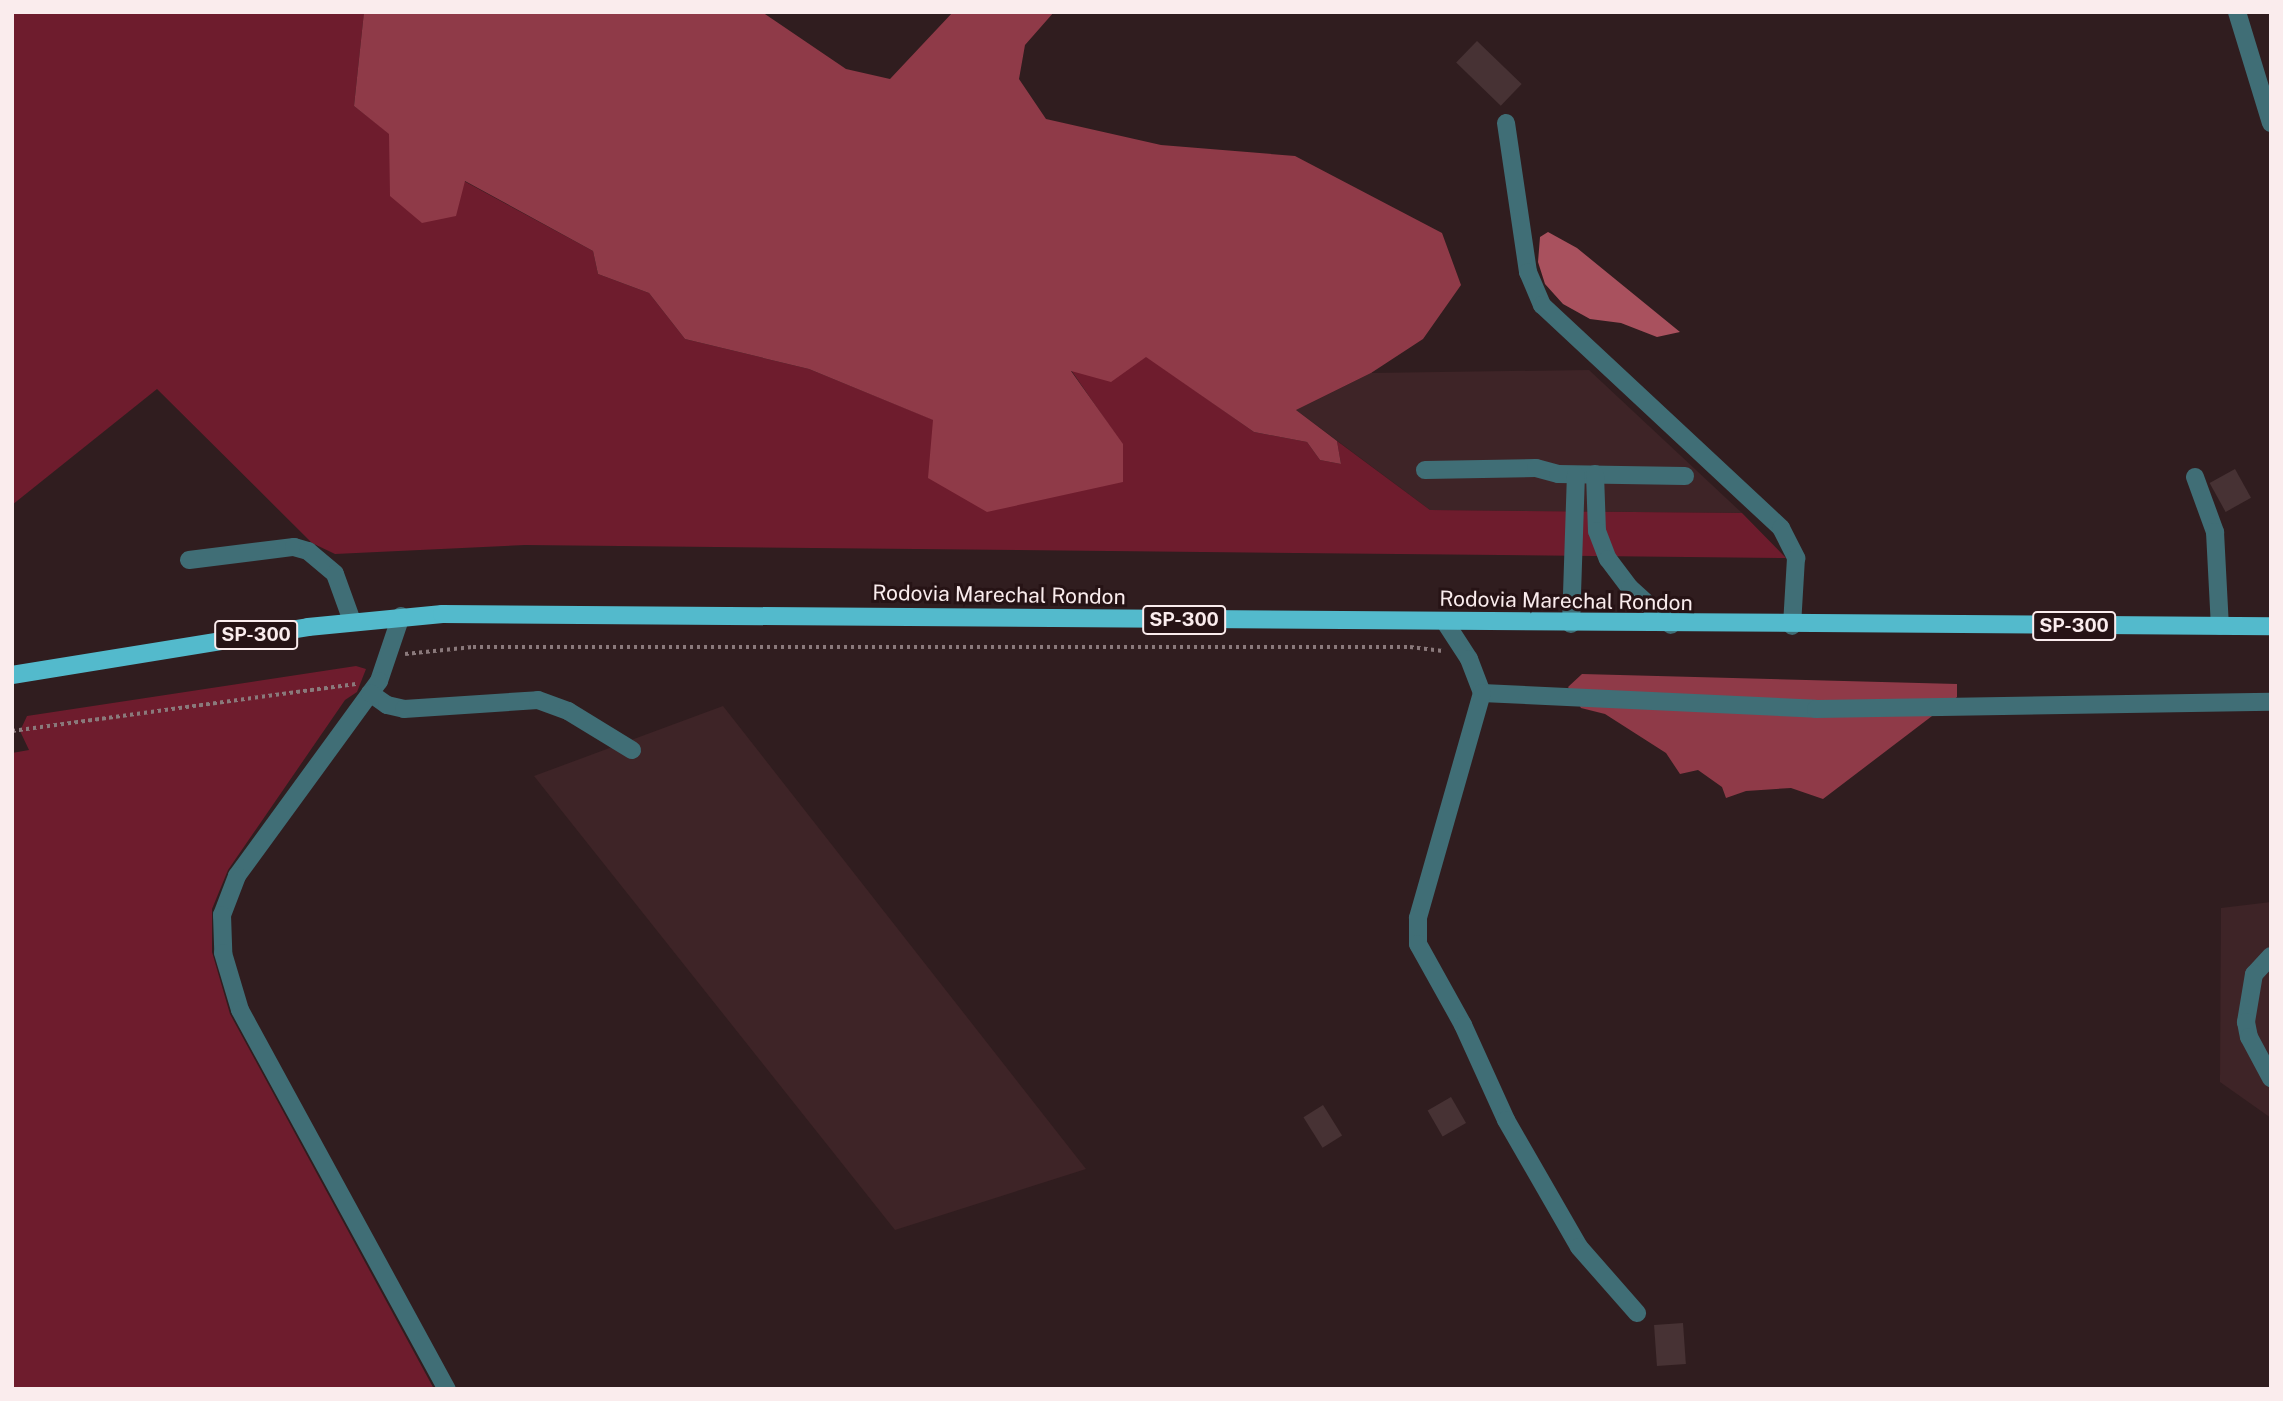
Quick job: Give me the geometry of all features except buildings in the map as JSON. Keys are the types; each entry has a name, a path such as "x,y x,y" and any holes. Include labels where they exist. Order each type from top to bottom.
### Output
{"main road":[{"name":"Rodovia Marechal Rondon","path":"16,676 352,621 401,616 490,613 1792,626 2271,626"}],"street":[{"path":"2237,12 2271,123"},
{"path":"1506,123 1528,272 1542,305 1781,528 1796,558 1792,626"},
{"path":"1425,470 1536,468 1576,474 1685,476"},
{"path":"1571,624 1576,474"},
{"path":"1595,474 1601,544 1619,576 1671,625"},
{"path":"2195,477 2215,532 2220,626"},
{"path":"1575,544 1601,544"},
{"path":"189,560 295,547 308,551 335,574 352,621"},
{"path":"401,616 391,656 374,687 237,876 222,915 223,953 246,1021 447,1389"},
{"path":"1445,622 1469,659 1482,692 1434,857 1416,936 1425,962 1463,1025 1506,1120 1579,1247 1637,1313"},
{"path":"374,687 387,705 404,709 538,700 568,711 632,750"},
{"path":"1482,692 1816,709 2271,702"},
{"path":"2271,956 2254,974 2246,1022 2249,1037 2271,1078"}],"path":[{"path":"391,656 473,647 1410,647 1469,659"},
{"path":"12,731 374,687"}],"shaded area":[{"path":"12,12 364,12 354,106 390,134 390,196 464,181 593,251 598,274 649,293 685,339 809,369 934,420 1122,444 1071,370 1111,381 1146,356 1254,432 1307,442 1320,460 1341,464 1337,441 1430,510 1742,513 1786,558 525,545 335,554 312,543 157,389 12,505"},
{"path":"364,12 762,12 846,69 890,79 953,12 1054,12 1025,45 1019,79 1046,119 1161,145 1295,156 1442,233 1461,285 1423,339 1371,373 1296,410 1337,441 1341,464 1320,460 1307,442 1254,432 1146,357 1111,382 1071,371 1123,444 1123,482 987,512 928,478 933,420 809,369 685,339 649,293 598,274 593,251 465,181 456,216 422,223 390,196 389,134 354,106"},
{"path":"1548,232 1577,248 1680,332 1657,337 1621,323 1590,319 1563,304 1545,284 1538,262 1540,237"},
{"path":"1589,370 1742,513 1430,510 1296,410 1371,373"},
{"path":"356,666 366,669 357,692 345,700 228,870 212,909 212,952 230,1014 434,1389 12,1389 12,753 29,750 20,731 27,716"},
{"path":"1582,674 1957,684 1957,697 1823,799 1791,788 1746,791 1726,798 1722,787 1698,770 1680,774 1666,753 1605,714 1581,708 1568,687"},
{"path":"723,706 1086,1169 895,1230 534,776"},
{"path":"2271,902 2271,1118 2220,1082 2221,908"}]}
